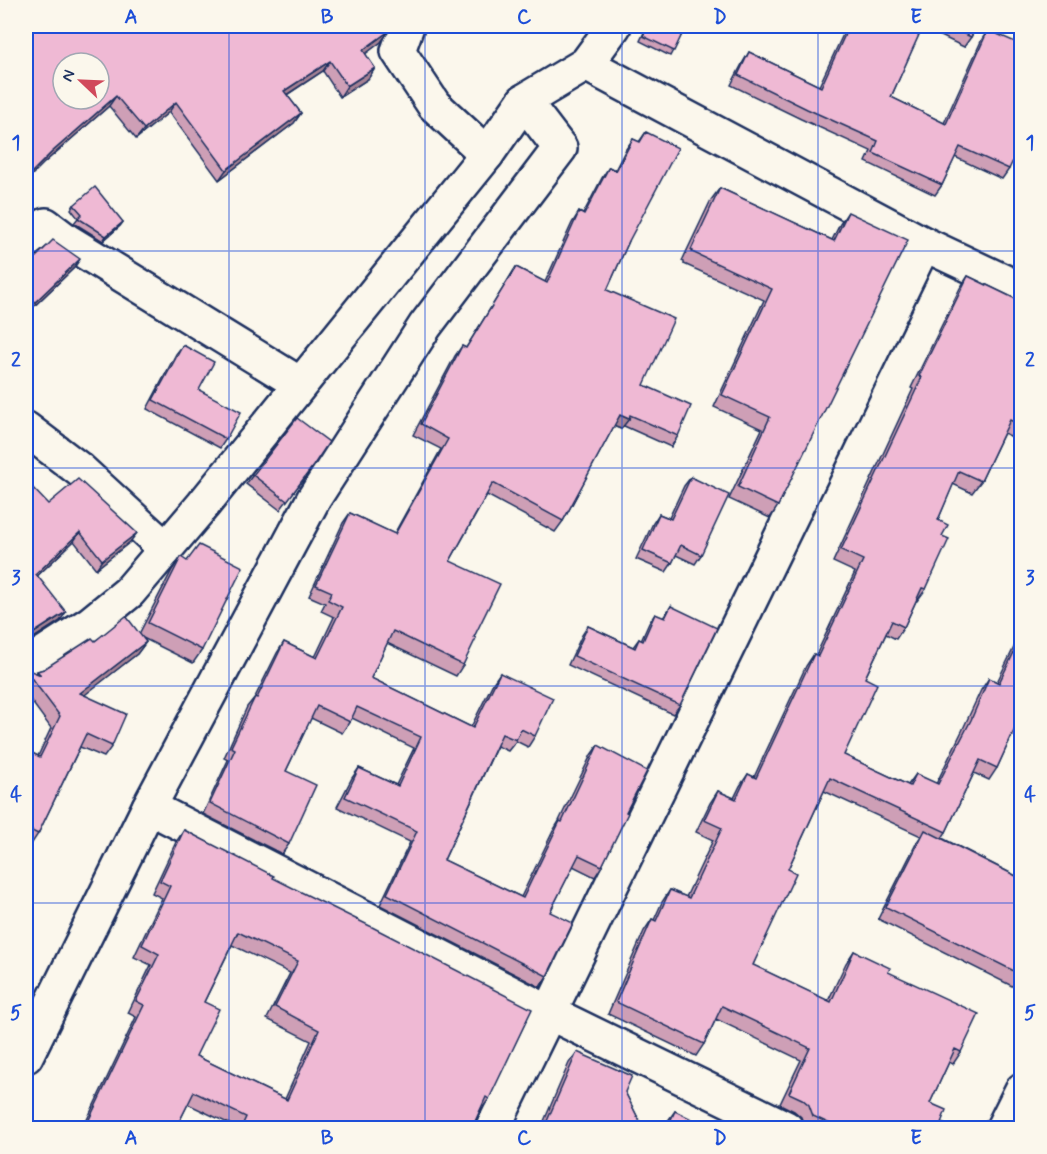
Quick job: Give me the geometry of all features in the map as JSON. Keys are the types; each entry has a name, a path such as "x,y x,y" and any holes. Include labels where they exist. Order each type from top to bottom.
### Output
{"street":[{"path":"407,26 398,51 434,105 486,154"},
{"path":"26,665 91,623 129,592 486,154 524,101 586,64 614,26"},
{"path":"586,64 924,244 1022,290"},
{"path":"26,1056 149,807 313,500 425,326 560,148 524,101"},
{"path":"26,241 46,225 67,241 300,384"},
{"path":"493,1128 924,244"},
{"path":"26,429 80,470 166,549"},
{"path":"149,807 550,1013 786,1128"},
{"path":"1003,1128 1022,1090"}],"building":[{"path":"26,26 391,26 389,31 363,50 375,68 347,86 330,61 284,91 301,113 226,170 176,102 144,129 116,96 111,100 111,51 51,51 51,111 99,111 26,178"},
{"path":"648,26 686,26 674,51 643,36"},
{"path":"849,26 923,26 891,97 946,124 988,30 1022,45 1022,142 1009,169 960,147 942,185 873,153 878,141 738,75 749,52 821,87"},
{"path":"947,26 977,26 971,37"},
{"path":"646,132 678,148 629,241 607,290 674,319 644,385 691,406 678,436 630,415 629,419 620,415 563,521 493,483 450,561 500,584 463,665 393,631 371,678 473,728 500,673 553,698 535,736 521,729 516,740 502,734 444,860 523,898 598,745 647,771 602,866 579,855 550,912 573,923 547,976 387,894 417,831 345,797 359,768 398,786 421,737 357,707 350,722 317,706 286,771 316,785 289,844 210,803 235,749 231,747 284,642 317,658 342,607 328,600 332,592 316,585 350,513 395,534 448,439 421,424 462,346 466,348 516,267 547,283 579,212 584,215 609,167 616,171 633,139 640,142"},
{"path":"95,187 123,222 106,236 78,218 82,214 74,205"},
{"path":"720,188 834,241 848,212 908,240 778,506 738,487 770,417 722,395 772,289 691,250"},
{"path":"53,240 80,259 33,304 26,295 26,267"},
{"path":"968,276 1022,302 1022,426 1010,420 981,481 959,471 938,520 948,525 942,536 949,539 926,589 922,588 904,627 892,621 865,678 877,684 844,755 910,786 916,774 938,784 971,720 989,678 999,683 1022,636 1022,724 1018,722 997,768 980,760 946,832 830,778 788,869 796,873 753,965 831,1002 854,951 890,968 888,972 979,1014 961,1052 955,1049 930,1103 946,1110 941,1123 953,1128 839,1128 813,1116 809,1105 789,1093 810,1048 722,1006 704,1044 616,1002 652,919 656,921 670,890 689,898 722,828 704,820 718,791 736,799 748,774 756,778 814,654 818,656 863,560 841,550 922,377 919,376"},
{"path":"183,345 214,362 199,390 241,412 226,439 153,400"},
{"path":"297,418 329,442 287,501 253,475"},
{"path":"691,477 729,495 701,555 681,545 672,563 643,550 659,514 671,519"},
{"path":"78,479 137,533 102,560 80,532 36,574 66,612 26,638 26,486 28,483 48,504"},
{"path":"199,545 243,567 202,650 148,623 181,557 187,561"},
{"path":"671,606 717,628 680,705 574,656 588,626 635,648 639,639 643,641 655,614 665,618"},
{"path":"126,616 146,642 80,693 126,714 112,746 86,734 38,834 26,828 26,750 40,757 60,716 26,669 41,675 37,671 44,669 92,638 95,641"},
{"path":"184,830 274,876 273,878 532,1009 489,1099 486,1097 472,1128 241,1128 246,1117 194,1092 176,1128 85,1128 144,1005 136,1001 159,954 142,945 170,886 160,881","holes":["238,932 298,961 275,1007 319,1030 287,1100 196,1056 219,1009 204,1002"]},
{"path":"925,830 1022,879 1022,975 886,907"},
{"path":"577,1052 632,1076 625,1092 643,1128 544,1128"},
{"path":"675,1111 708,1127 667,1128"}]}
